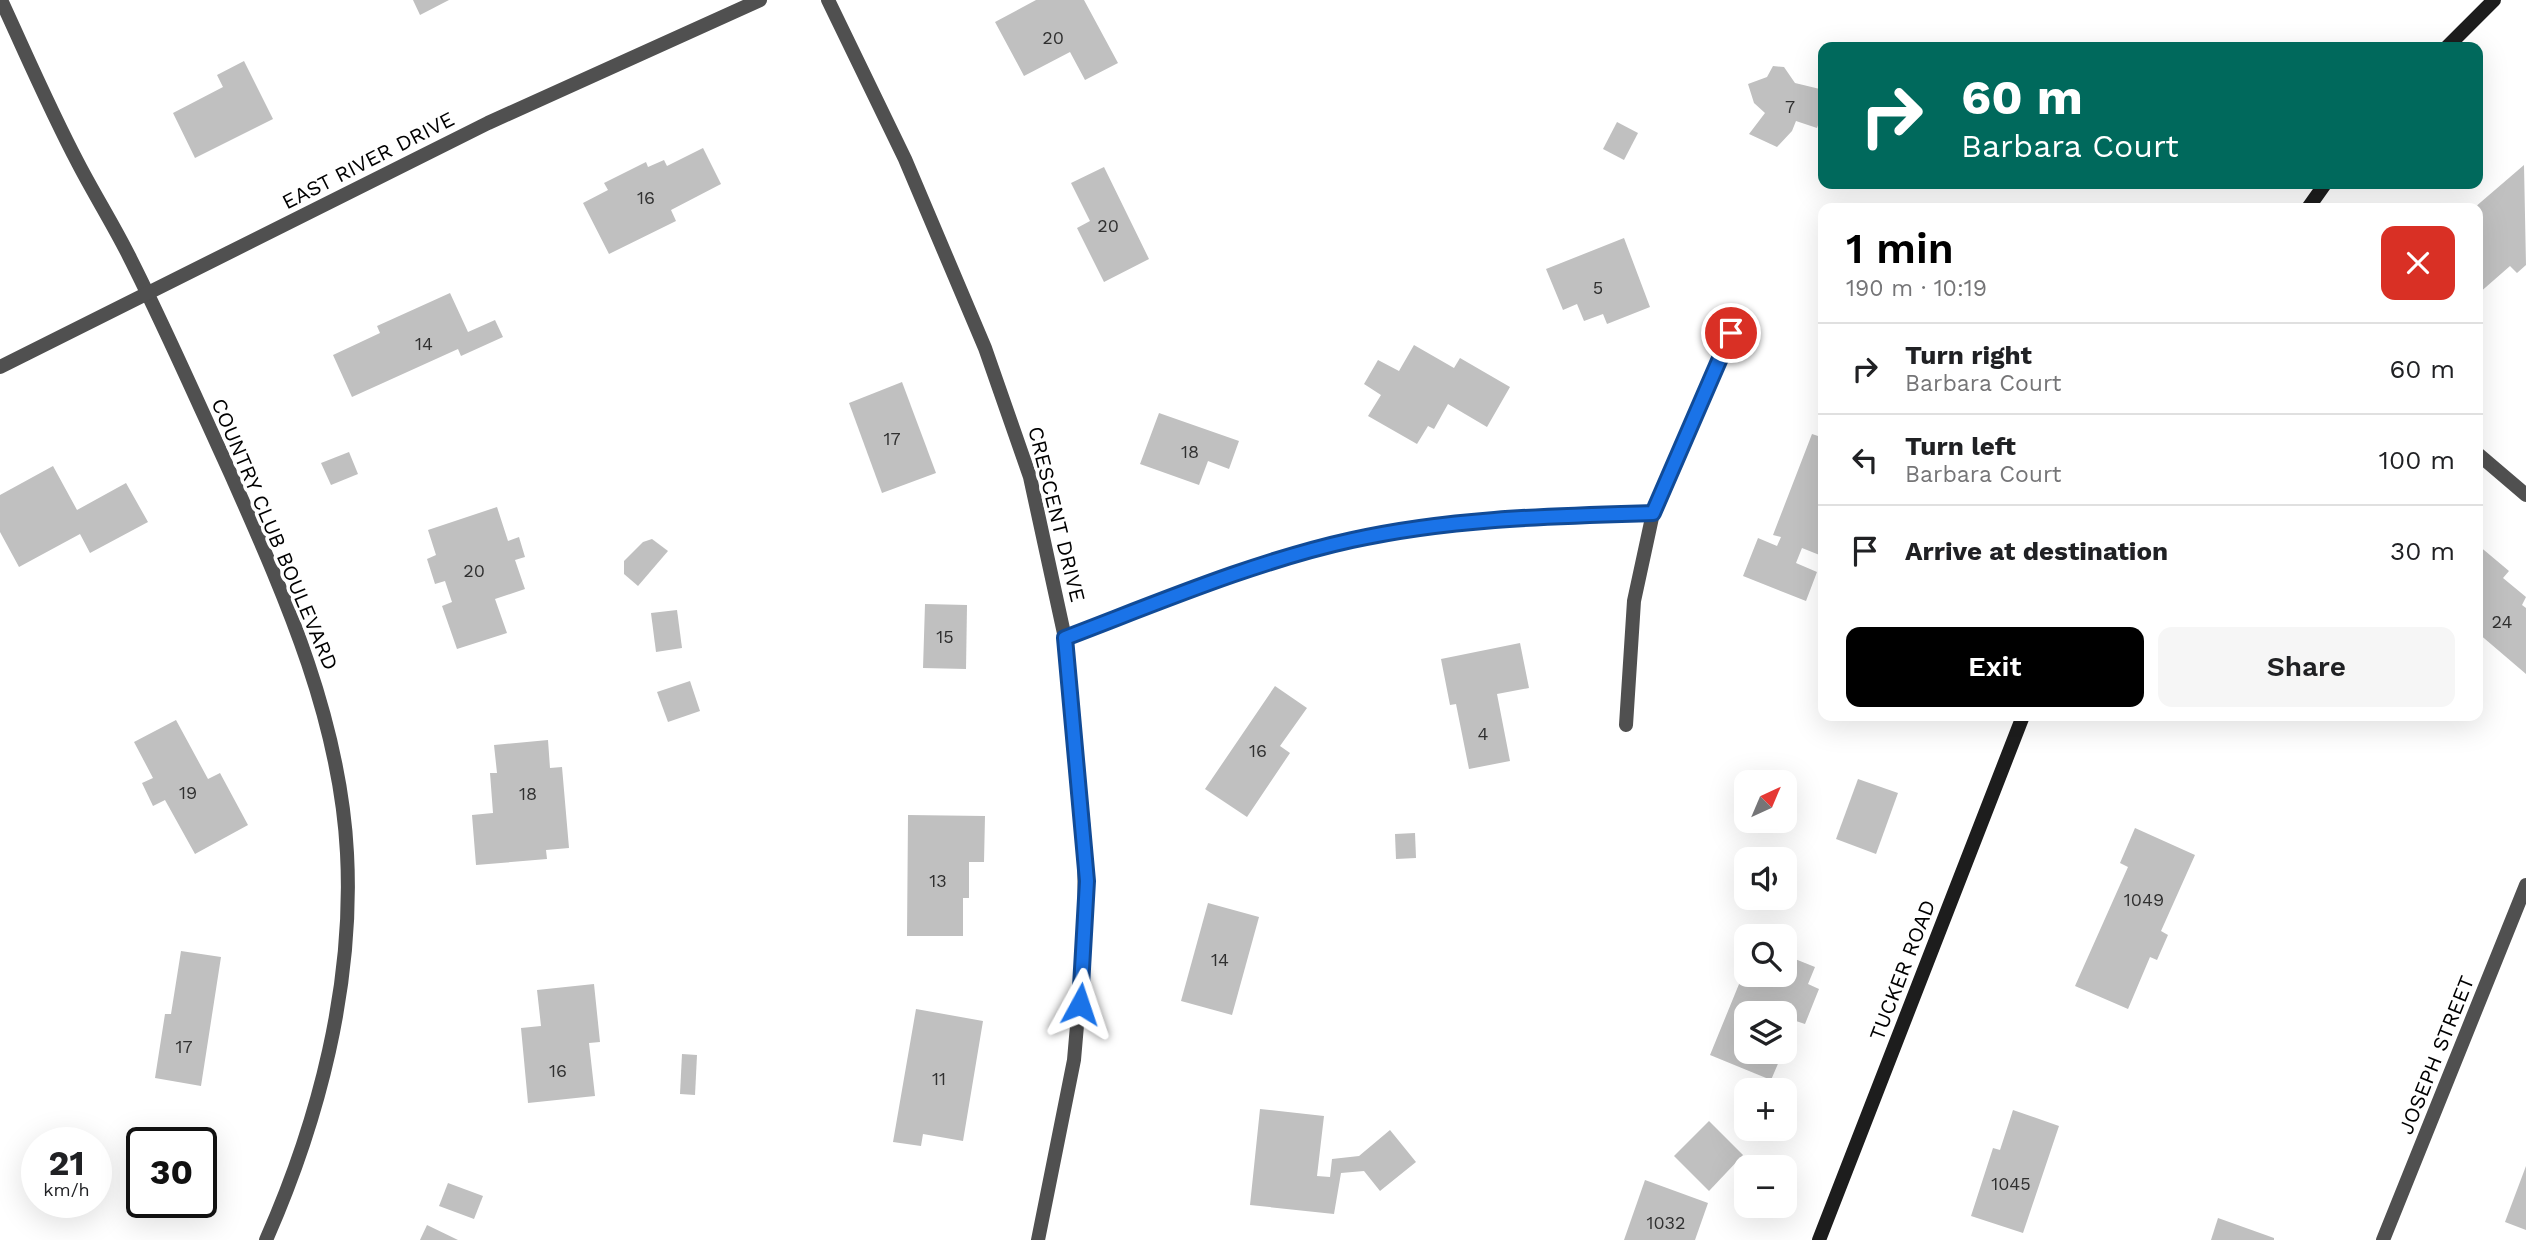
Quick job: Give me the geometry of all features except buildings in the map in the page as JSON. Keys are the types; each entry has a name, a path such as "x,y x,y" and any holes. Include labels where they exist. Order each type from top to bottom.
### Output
{"main road":[{"path":"2452,42 2494,0"},
{"name":"TUCKER ROAD","path":"1819,1240 2021,721"}],"street":[{"name":"COUNTRY CLUB BOULEVARD","path":"1,0 77,162 148,295 263,547 320,698 342,804 348,901 336,1006 321,1084 301,1153 266,1240"},
{"name":"EAST RIVER DRIVE","path":"0,367 488,124 760,0"},
{"name":"CRESCENT DRIVE","path":"828,0 900,148 985,348 1030,477 1065,638 1084,832 1085,933 1070,1085 1038,1240"},
{"path":"1626,725 1634,601 1653,513 1731,333"},
{"path":"2483,458 2526,495"},
{"path":"1065,638 1146,607 1351,540 1489,519 1653,513"},
{"name":"JOSEPH STREET","path":"2383,1240 2526,885"}],"route":[{"path":"1080,1004 1087,881 1065,638 1265,566 1351,540 1489,519 1653,513 1731,333"}]}
